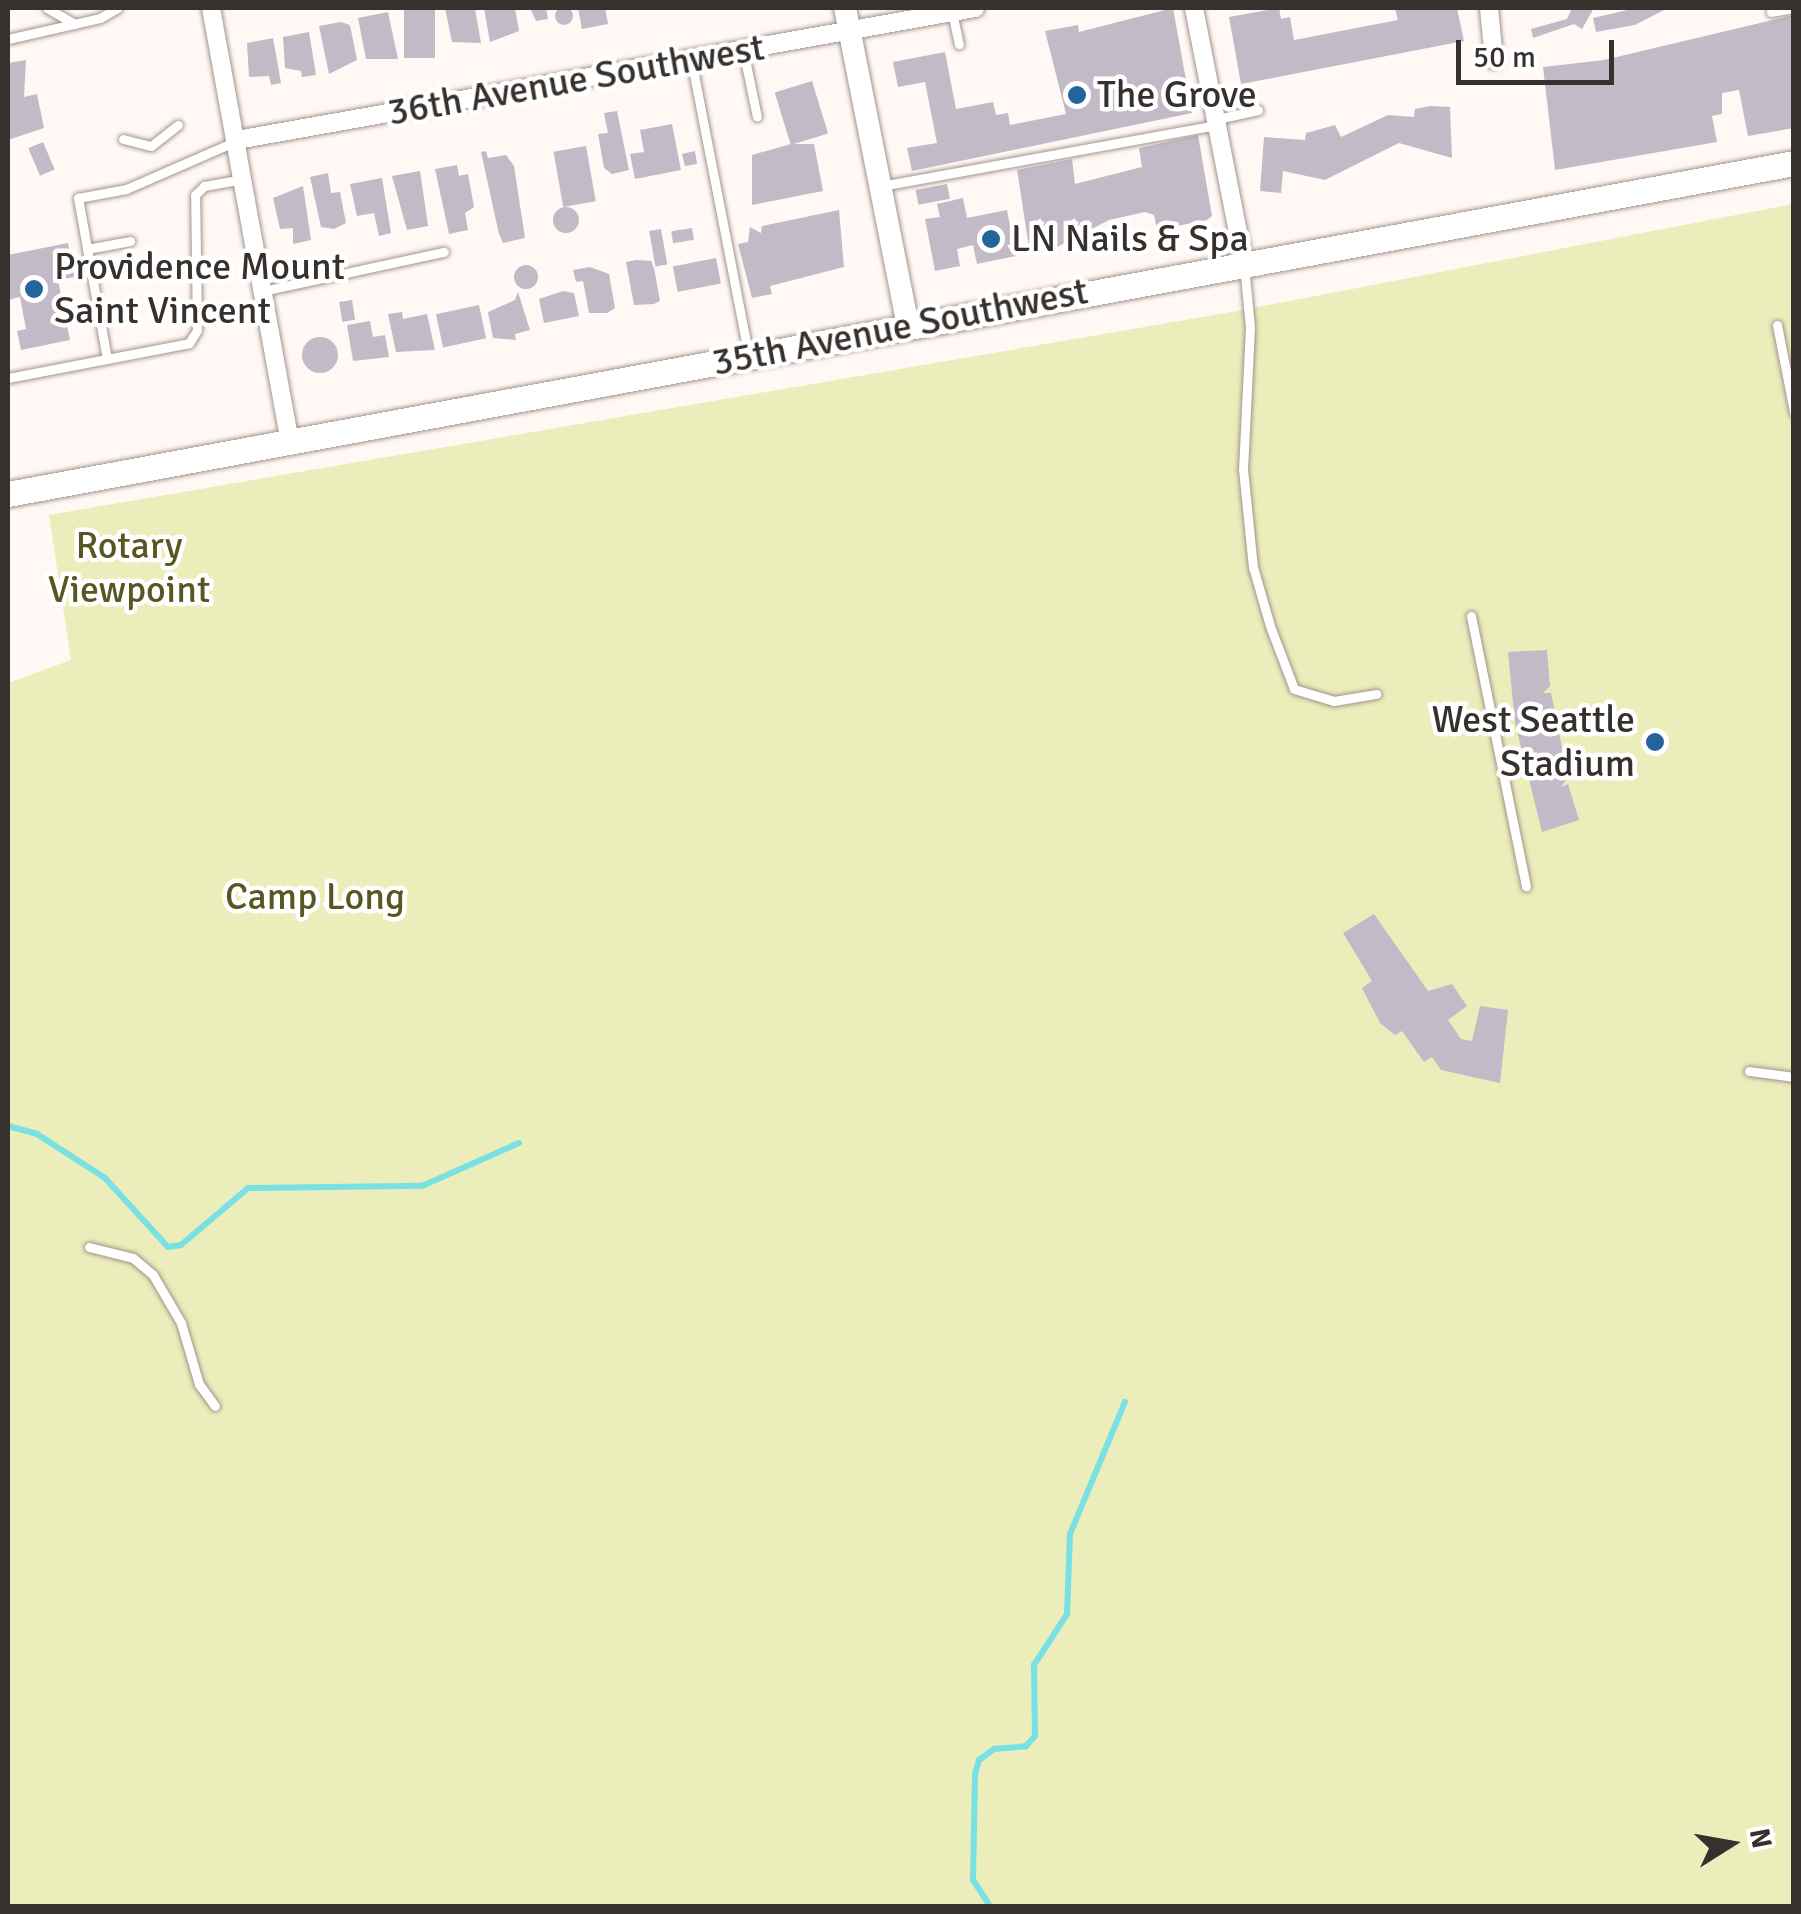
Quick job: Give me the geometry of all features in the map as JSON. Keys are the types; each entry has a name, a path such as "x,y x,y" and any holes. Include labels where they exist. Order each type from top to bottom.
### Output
{"main road":[{"name":"35th Avenue Southwest","path":"8,494 1794,162"}],"street":[{"path":"211,8 290,443"},
{"path":"846,8 876,122 881,186 908,326"},
{"name":"36th Avenue Southwest","path":"237,140 975,8"},
{"path":"1194,8 1244,262"},
{"path":"1489,8 1494,60"}],"lane":[{"path":"47,8 76,24"},
{"path":"8,39 76,24 117,8"},
{"path":"1770,12 1794,8"},
{"path":"952,12 959,44"},
{"path":"743,50 757,117"},
{"path":"690,59 748,356"},
{"path":"881,186 1216,122 1258,110"},
{"path":"124,139 151,146 178,125"},
{"path":"107,358 78,198 126,189 237,140"},
{"path":"8,378 190,342 197,330 196,195 204,186 244,179"},
{"path":"87,249 130,241"},
{"path":"263,291 444,252"},
{"path":"1244,262 1250,327 1243,469 1253,567 1294,689 1334,701 1376,694"},
{"path":"1777,325 1794,412"},
{"path":"1471,616 1526,886"},
{"path":"1749,1070 1794,1077"},
{"path":"89,1248 133,1258 153,1275 181,1323 200,1384 215,1406"}],"green space":[{"path":"1793,204 1793,1906 8,1906 8,683 71,660 49,515 1232,312"}],"building":[{"path":"564,7 571,9 571,23 564,25 557,23 555,16 557,9"},
{"path":"404,8 435,8 435,58 404,58"},
{"path":"445,8 475,9 481,43 452,42"},
{"path":"484,8 515,8 519,31 490,42"},
{"path":"530,8 546,8 548,19 536,21"},
{"path":"578,8 605,8 608,24 582,29"},
{"path":"1173,8 1192,113 912,171 907,148 937,143 925,82 898,87 893,62 945,52 956,109 993,102 996,115 1008,113 1010,125 1066,114 1045,31 1078,25 1079,32"},
{"path":"1279,8 1281,19 1290,17 1294,40 1398,20 1395,8 1457,8 1464,41 1241,84 1229,17"},
{"path":"1572,8 1594,8 1582,29 1574,24 1533,38 1531,29 1567,19"},
{"path":"1636,8 1668,8 1635,25 1596,32 1593,18"},
{"path":"388,12 398,59 366,59 358,18"},
{"path":"1794,15 1794,128 1748,136 1739,90 1722,93 1722,114 1712,116 1717,142 1555,170 1543,67 1604,60"},
{"path":"341,22 350,25 357,60 329,74 319,26"},
{"path":"309,32 316,75 302,77 301,71 285,68 283,37"},
{"path":"273,38 281,83 271,85 269,76 249,77 247,43"},
{"name":"Providence Mount Saint Vincent","path":"26,60 24,97 37,94 44,128 8,140 8,63"},
{"path":"812,81 828,134 791,145 775,92"},
{"path":"1450,107 1452,158 1399,143 1325,180 1283,171 1281,193 1260,191 1264,137 1305,140 1306,133 1335,125 1341,137 1388,115 1414,117 1415,109"},
{"path":"617,111 629,170 612,174 604,168 598,134 608,133 604,113"},
{"path":"672,124 681,170 635,179 630,154 644,152 640,130"},
{"path":"1198,135 1212,216 1207,220 1157,230 1154,215 1145,212 1109,220 1055,248 1029,247 1017,170 1072,159 1075,184 1142,167 1139,148"},
{"path":"43,142 55,170 40,176 28,148"},
{"path":"791,144 814,144 823,191 752,205 752,155"},
{"path":"586,146 596,201 563,207 554,152"},
{"path":"486,151 488,158 506,155 514,166 525,238 503,243 481,152"},
{"path":"695,151 697,164 685,166 682,154"},
{"path":"457,165 459,176 468,174 474,207 465,213 468,230 449,234 435,169"},
{"path":"420,171 428,226 407,230 392,176"},
{"path":"328,173 331,193 340,192 346,223 334,229 321,227 310,177"},
{"path":"382,178 391,233 379,236 374,213 357,216 350,184"},
{"path":"947,184 950,199 918,205 916,190"},
{"path":"303,186 311,240 293,244 293,228 280,229 273,198"},
{"path":"963,198 967,218 1007,210 1016,256 977,264 973,245 957,249 960,266 935,271 925,219 940,217 937,204"},
{"path":"566,207 576,210 576,230 566,233 556,230 553,220 556,210"},
{"path":"839,210 844,267 770,286 772,294 752,298 738,244 748,242 750,227 761,233 762,226"},
{"path":"692,228 694,240 673,243 671,231"},
{"path":"661,229 667,264 655,267 649,231"},
{"name":"Providence Mount Saint Vincent","path":"68,243 75,277 58,280 70,340 21,350 17,331 26,329 20,297 8,300 8,255"},
{"path":"716,258 721,284 678,292 673,266"},
{"path":"651,261 654,268 660,301 654,304 634,305 626,262"},
{"path":"521,265 531,265 538,277 531,289 521,289 514,282 514,272"},
{"path":"590,267 609,274 615,308 607,313 589,313 583,281 576,282 573,270"},
{"path":"563,291 574,293 579,316 544,323 539,299"},
{"path":"518,292 530,330 515,334 516,340 493,338 488,312 515,300"},
{"path":"352,300 355,320 342,322 339,302"},
{"path":"479,305 486,338 443,347 436,314"},
{"path":"402,312 403,319 427,314 435,350 396,352 388,314"},
{"path":"370,321 373,337 385,335 389,357 353,361 347,325"},
{"path":"320,337 333,342 338,355 333,368 320,373 307,368 302,355 307,342"},
{"path":"1547,650 1550,686 1543,693 1551,693 1568,777 1561,787 1568,784 1579,820 1542,832 1515,723 1508,652"},
{"path":"1374,914 1428,991 1452,984 1467,1006 1448,1020 1461,1039 1472,1041 1480,1006 1508,1010 1500,1083 1441,1070 1432,1057 1424,1062 1402,1031 1395,1035 1380,1023 1362,988 1372,981 1343,933"}],"waterway":[{"path":"8,1126 37,1134 105,1178 168,1247 181,1245 248,1188 422,1186 519,1143"},
{"path":"990,1906 973,1880 975,1774 979,1760 994,1749 1026,1746 1035,1736 1034,1665 1067,1614 1070,1534 1125,1402"}],"place":[{"name":"The Grove","path":"1077,95"},
{"name":"LN Nails & Spa","path":"991,239"},
{"name":"Providence Mount Saint Vincent","path":"34,289"},
{"name":"West Seattle Stadium","path":"1655,742"}],"park label":[{"name":"Rotary Viewpoint","path":"129,568"},
{"name":"Camp Long","path":"315,897"}]}
